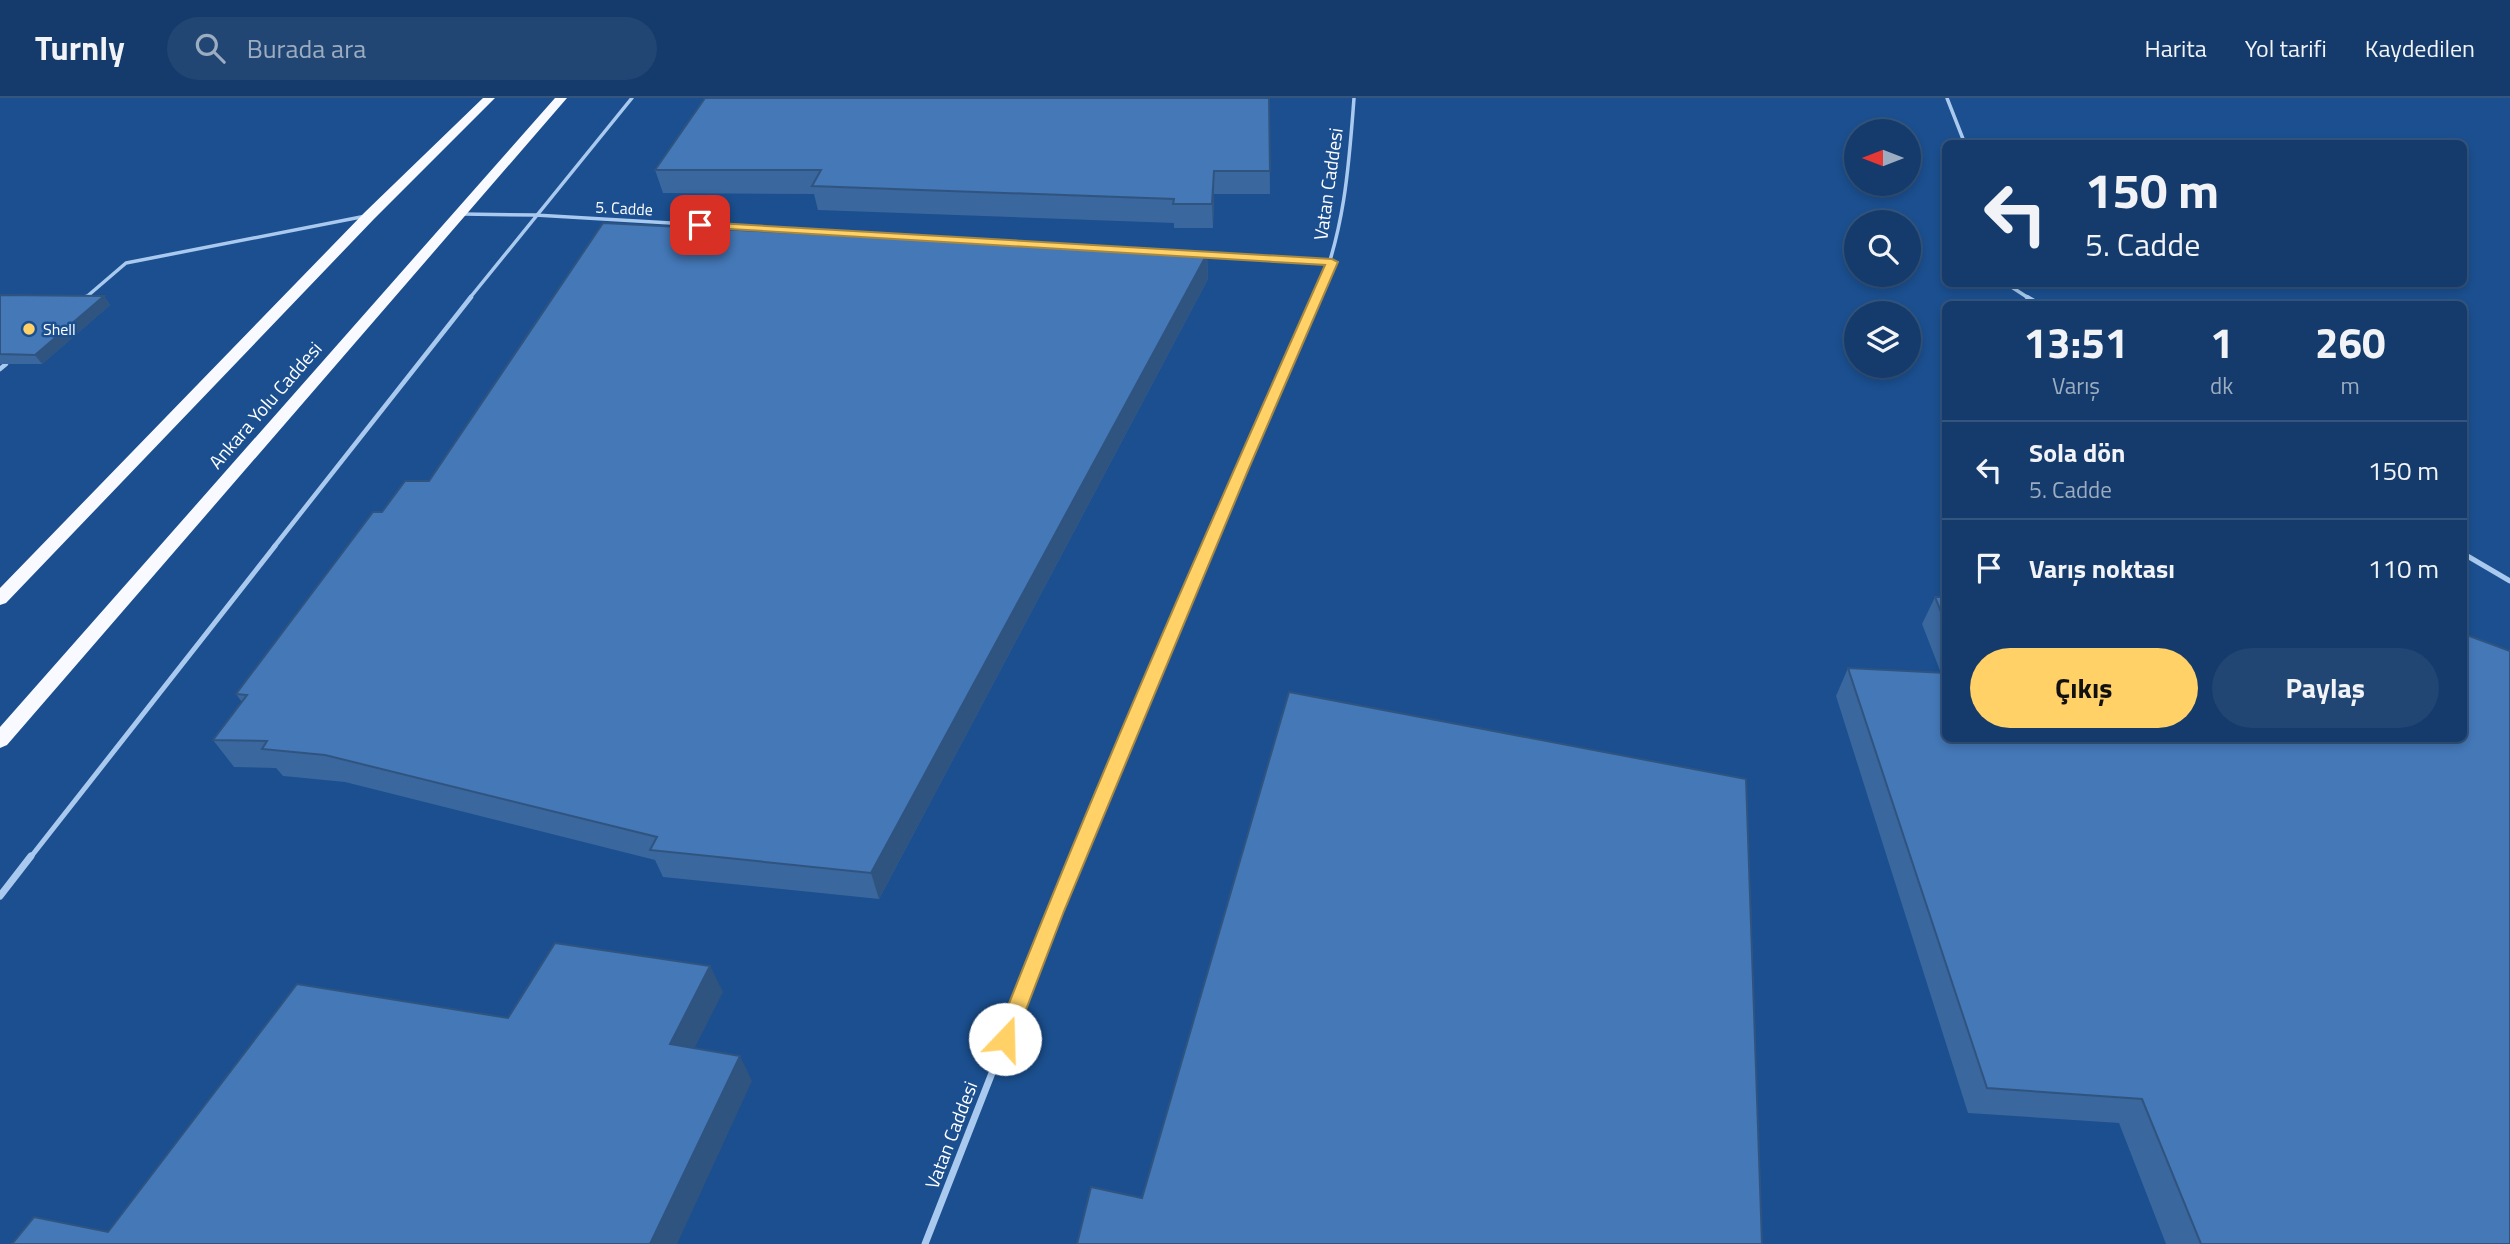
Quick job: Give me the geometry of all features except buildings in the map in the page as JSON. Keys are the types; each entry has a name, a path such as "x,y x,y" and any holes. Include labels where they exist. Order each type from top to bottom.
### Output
{"highway":[{"path":"0,599 369,216 489,98"},
{"name":"Ankara Yolu Caddesi","path":"0,740 561,98"}],"lane":[{"path":"0,896 535,215 632,98"},
{"name":"Vatan Caddesi","path":"925,1244 1054,911 1332,262 1349,172 1354,98"},
{"path":"1947,98 1963,140"},
{"name":"5. Cadde","path":"460,214 535,215 1126,250"},
{"path":"76,305 125,263 369,216"},
{"path":"1195,254 1332,262"},
{"path":"2012,287 2034,301"},
{"path":"0,369 6,364"},
{"path":"2467,556 2510,580"}],"place":[{"name":"Shell","path":"29,329"}],"route":[{"path":"700,225 1332,262 1054,911 1005,1039"}]}
